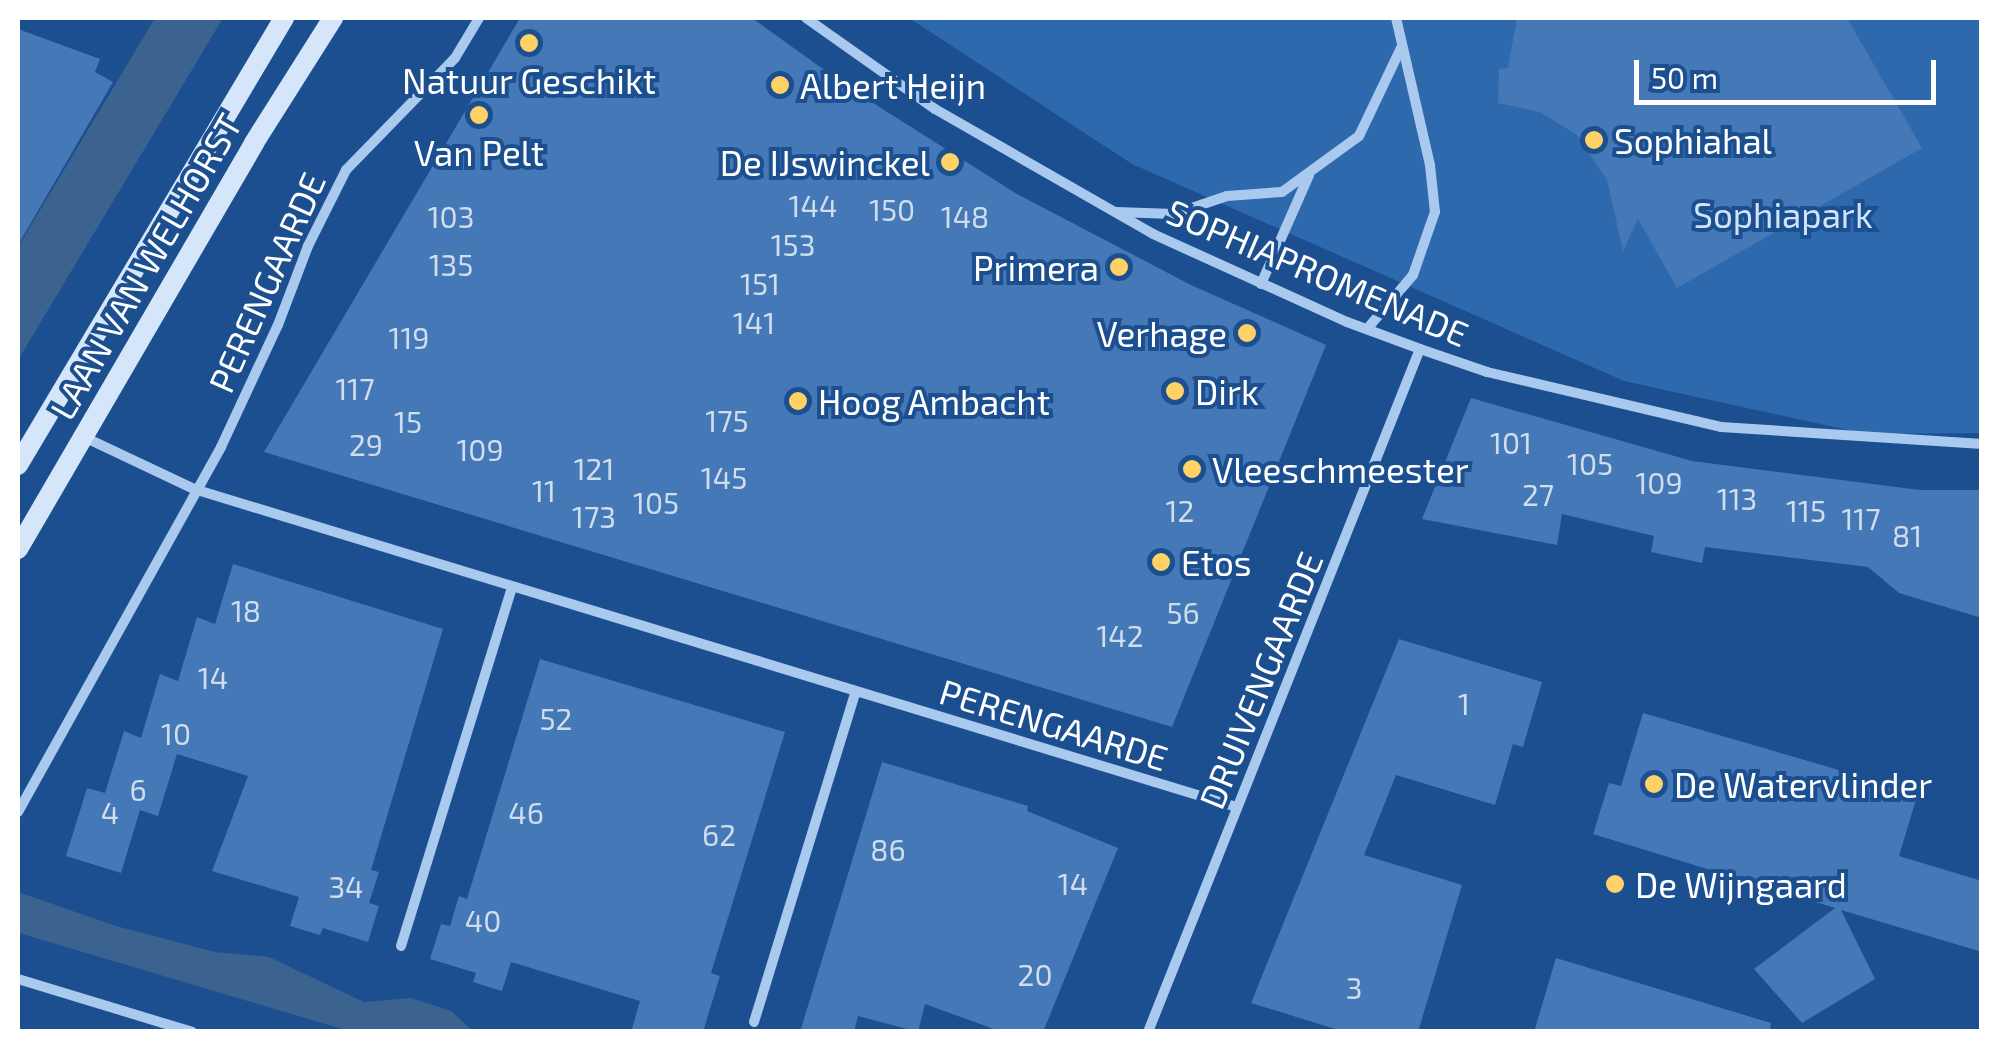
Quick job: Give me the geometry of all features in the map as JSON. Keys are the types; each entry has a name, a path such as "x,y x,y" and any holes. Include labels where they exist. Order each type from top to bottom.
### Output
{"main road":[{"name":"LAAN VAN WELHORST","path":"18,465 284,18"},
{"name":"LAAN VAN WELHORST","path":"18,550 332,18"}],"street":[{"name":"PERENGAARDE","path":"18,812 221,446 278,326 308,246 346,170 455,58 480,18"},
{"name":"SOPHIAPROMENADE","path":"806,18 819,22 935,109 1115,212 1261,284 1420,349 1488,372 1721,428 1982,444"},
{"path":"1367,329 1413,275 1435,212 1430,166 1396,18"},
{"path":"1115,212 1174,214 1228,196 1282,192 1359,136 1401,48"},
{"path":"1261,284 1310,173"},
{"name":"DRUIVENGAARDE","path":"1148,1032 1420,349"},
{"name":"PERENGAARDE","path":"83,436 194,489 1237,807"},
{"path":"401,946 512,587"},
{"path":"754,1022 855,693"},
{"path":"18,979 192,1032"}],"green space":[{"name":"Sophiapark","path":"909,18 1981,18 1981,433 1866,434 1624,381 1132,164"}],"shaded area":[{"path":"155,18 223,18 18,360 18,247"},
{"path":"18,892 116,926 215,952 269,957 364,1002 411,998 451,1011 473,1031 349,1031 19,933"}],"building":[{"name":"Hoog Ambacht","path":"520,18 752,18 851,89 1017,194 1191,285 1326,345 1172,727 264,452"},
{"path":"1517,18 1847,18 1922,148 1677,288 1638,219 1623,251 1607,180 1577,135 1540,112 1498,103 1499,69 1508,68"},
{"path":"18,29 100,59 95,72 113,82 18,245"},
{"path":"1471,398 1692,461 1920,490 1982,490 1982,618 1899,593 1868,567 1705,547 1702,563 1651,552 1654,536 1562,514 1557,545 1422,519"},
{"path":"233,564 443,629 371,870 379,872 369,903 379,906 368,942 323,928 320,935 290,926 299,897 212,871 248,776 177,754 158,816 140,810 121,873 66,856 87,788 105,793 124,731 141,738 160,674 178,681 197,617 215,624"},
{"path":"1399,639 1542,682 1523,747 1513,744 1495,805 1396,775 1364,855 1462,885 1418,1032 1345,1032 1251,1003"},
{"path":"540,659 785,732 711,973 720,976 703,1032 631,1032 640,1001 511,962 502,991 473,982 476,973 430,959 441,924 450,926 459,896 467,899"},
{"path":"1643,713 1918,793 1899,856 1982,881 1982,952 1841,910 1875,979 1802,1023 1754,969 1835,908 1593,834 1609,783 1621,786"},
{"path":"882,762 1028,806 1027,811 1118,848 1043,1032 1002,1032 925,1004 918,1032 858,1016 854,1032 800,1032"},
{"path":"1556,958 1771,1023 1770,1032 1534,1032"}],"place":[{"name":"Natuur Geschikt","path":"529,43"},
{"name":"Albert Heijn","path":"780,85"},
{"name":"Van Pelt","path":"479,115"},
{"name":"Sophiahal","path":"1594,140"},
{"name":"De IJswinckel","path":"950,162"},
{"name":"Primera","path":"1119,267"},
{"name":"Verhage","path":"1247,333"},
{"name":"Dirk","path":"1175,391"},
{"name":"Hoog Ambacht","path":"798,401"},
{"name":"Vleeschmeester","path":"1192,469"},
{"name":"Etos","path":"1161,562"},
{"name":"De Watervlinder","path":"1654,784"},
{"name":"De Wijngaard","path":"1615,884"}]}
